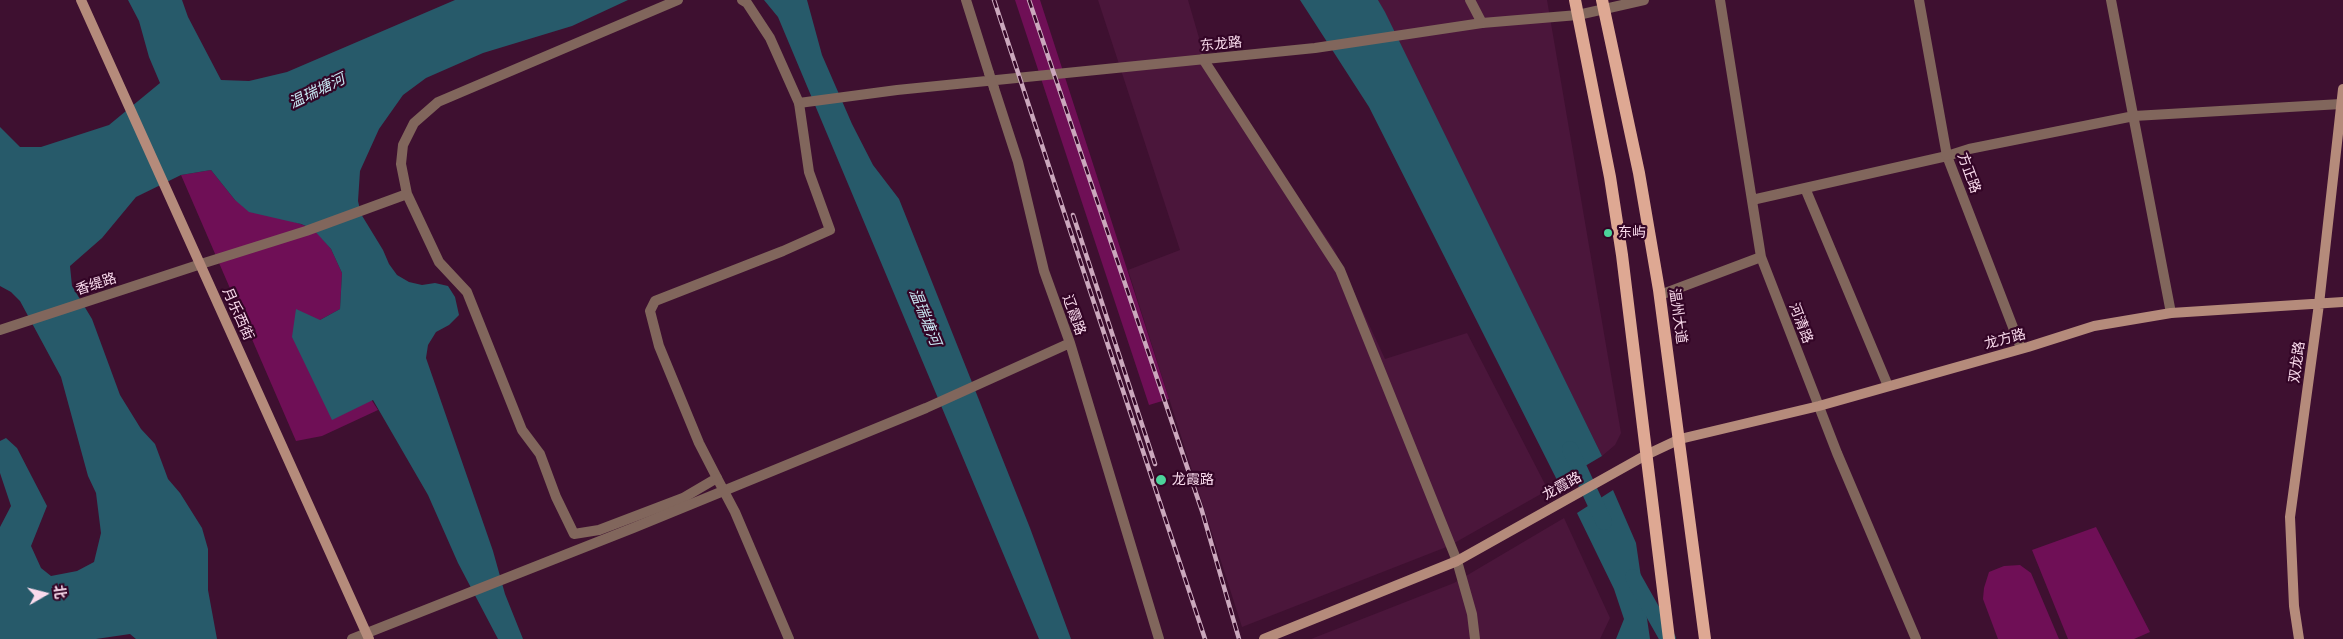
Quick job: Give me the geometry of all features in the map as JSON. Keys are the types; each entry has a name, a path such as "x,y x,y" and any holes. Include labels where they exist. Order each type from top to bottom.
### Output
{"main road":[{"name":"月乐西街","path":"81,0 367,636"},
{"path":"1575,0 1610,177 1622,255 1670,639"},
{"name":"温州大道","path":"1603,5 1639,173 1660,295 1705,639"},
{"name":"双龙路","path":"2299,639 2294,606 2290,517 2318,304 2343,89"},
{"name":"龙方路","path":"1680,439 1819,406 2094,326 2171,313 2343,302"},
{"name":"龙霞路","path":"1264,639 1457,561 1646,455 1680,439"}],"street":[{"path":"678,0 438,102 414,123 403,145 401,164 407,194 439,262 467,292 522,430 540,454 556,497 574,534 599,530 683,498 717,478"},
{"path":"742,0 747,3 770,38 803,103 809,172 830,230 783,251 655,301 650,311 659,346 699,443 735,512 790,639"},
{"name":"辽霞路","path":"966,0 1018,162 1044,271 1070,343 1159,639"},
{"path":"1470,0 1482,23"},
{"name":"东龙路","path":"803,103 1328,46 1482,23 1578,15 1603,5 1644,0"},
{"name":"河清路","path":"1720,0 1761,257 1819,406 1916,639"},
{"name":"方正路","path":"1919,0 1947,156 2021,348"},
{"path":"2111,0 2171,313"},
{"path":"1203,59 1340,270 1457,561 1472,614 1475,639"},
{"path":"1752,200 1947,156 1969,149 2134,116 2341,104"},
{"path":"1805,188 1888,386"},
{"name":"香缇路","path":"0,330 306,231 407,194"},
{"path":"1660,295 1761,257"},
{"path":"352,639 367,636 452,598 724,491 926,408 1070,343"}],"shaded area":[{"path":"1015,0 1040,0 1169,399 1149,405"},
{"path":"1098,0 1188,0 1206,62 1334,249 1385,359 1467,333 1548,490 1449,546 1242,627 1128,270 1180,250"},
{"path":"1378,0 1547,0 1621,433 1615,445 1602,456"},
{"path":"211,170 235,200 314,229 331,249 342,273 340,309 320,320 378,410 322,436 296,441 181,175"},
{"path":"1564,518 1610,618 1600,639 1311,639 1454,583"},
{"path":"2096,527 2150,632 2134,639 2068,639 2032,550"},
{"path":"2020,565 2031,573 2059,639 1998,639 1983,599 1984,588 1989,572 2004,566"}],"water":[{"name":"温瑞塘河","path":"128,0 182,0 188,17 221,80 249,81 287,72 455,0 628,0 572,26 483,53 426,78 403,95 379,129 360,171 358,201 361,214 397,275 409,282 422,285 435,283 448,286 455,297 459,315 449,325 436,332 428,345 426,358 493,551 505,594 523,639 498,639 458,563 428,495 373,400 332,420 292,337 296,309 320,320 340,309 342,273 331,249 313,229 301,224 249,212 235,200 211,170 181,175 136,197 102,238 70,266 72,286 92,319 120,395 141,429 155,444 168,479 180,493 202,528 208,549 208,590 217,639 136,639 130,634 96,639 0,639 0,527 11,506 0,473 0,441 6,438 17,448 47,506 31,546 41,568 51,576 77,571 94,562 101,533 96,493 88,476 61,377 20,301 11,292 0,286 0,127 20,147 41,147 109,125 160,83 149,57 139,21"},
{"name":"温瑞塘河","path":"764,0 807,0 822,55 852,124 873,165 899,199 1030,528 1071,639 1039,639 778,17"},
{"path":"1300,0 1378,0 1602,456 1558,482 1369,107"},
{"path":"1613,490 1636,543 1650,639 1616,639 1624,619 1614,589 1577,513"}],"waterway":[{"path":"1570,449 1604,522"},
{"path":"1633,577 1668,639"}],"railway":[{"path":"994,0 1205,639"},
{"path":"1029,0 1202,511 1239,639"},
{"path":"1073,215 1155,464"}],"place":[{"name":"东屿","path":"1608,233"},
{"name":"龙霞路","path":"1161,480"}]}
